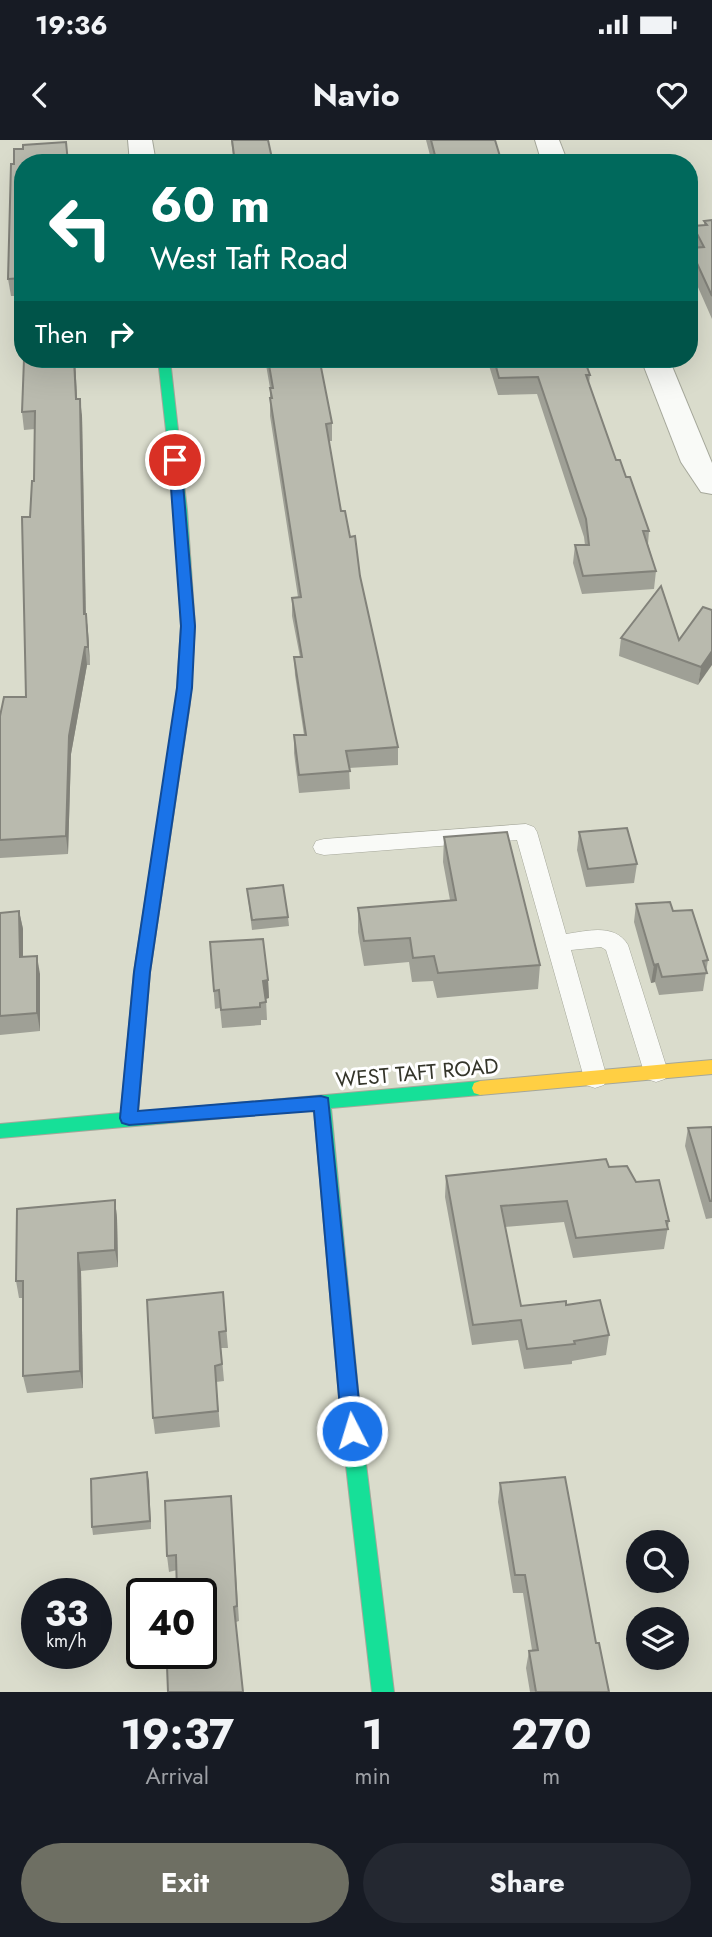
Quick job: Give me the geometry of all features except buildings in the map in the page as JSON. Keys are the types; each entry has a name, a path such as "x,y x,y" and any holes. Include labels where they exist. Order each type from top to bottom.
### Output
{"street":[{"path":"129,1118 142,972 183,703 188,626 181,510 165,368"},
{"path":"659,368 696,461 712,485"},
{"name":"WEST TAFT ROAD","path":"0,1131 712,1067"},
{"path":"321,1103 352,1431 383,1692"}],"lane":[{"path":"324,846 526,832 595,1078"},
{"path":"558,943 604,938 616,945 656,1072"}],"traffic: fast":[{"path":"129,1118 142,972 183,703 188,626 181,510 165,368"},
{"path":"0,1131 480,1088"},
{"path":"322,1103 352,1431 383,1692"}],"traffic: slow":[{"path":"480,1088 712,1067"}],"route":[{"path":"175,460 188,626 183,703 142,972 129,1118 321,1103 352,1431"}]}
